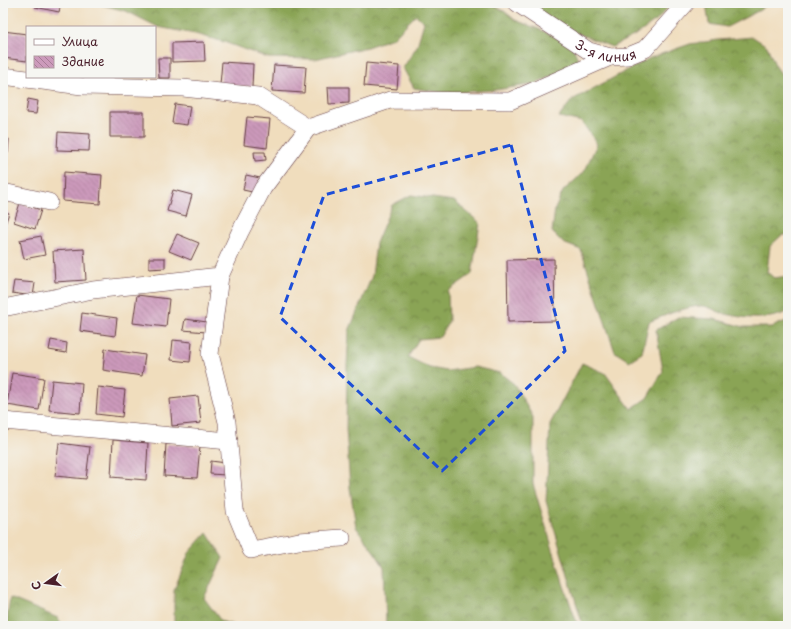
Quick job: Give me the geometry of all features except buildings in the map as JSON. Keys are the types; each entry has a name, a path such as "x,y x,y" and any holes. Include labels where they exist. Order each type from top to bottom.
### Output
{"street":[{"name":"3-я линия","path":"517,3 589,51 610,57 628,56 645,49 686,3"},
{"path":"342,538 299,541 251,550 235,511 227,422 210,354 220,276 240,232 263,188 308,128 390,100 510,101 610,57"},
{"path":"3,76 82,86 183,88 258,96 308,128"},
{"path":"3,192 49,202"},
{"path":"3,308 93,290 220,276"},
{"path":"3,422 229,441"}],"highlighted area":[{"path":"511,145 565,351 442,471 280,317 324,195"}],"green space":[{"path":"94,3 489,3 504,11 515,20 541,30 572,45 580,64 535,84 495,90 443,93 414,88 403,68 417,46 424,22 416,15 393,38 367,47 315,59 268,58 224,42 195,34 158,27 126,11"},
{"path":"520,3 672,3 657,20 639,33 612,47 569,30"},
{"path":"706,3 769,3 760,10 727,27 709,24"},
{"path":"753,37 767,46 775,65 788,84 788,235 782,235 770,246 767,272 774,278 788,276 788,312 772,317 747,318 722,313 704,306 682,309 649,322 642,353 629,361 615,352 581,250 563,243 552,232 555,209 563,191 584,172 597,144 582,122 559,117 572,100 650,58 690,44"},
{"path":"411,195 454,201 480,223 472,274 448,291 449,321 440,337 419,339 408,357 430,368 447,371 475,367 500,373 514,384 533,417 533,484 564,586 578,626 386,626 384,567 356,527 350,488 346,429 347,365 349,331 372,276 376,243 392,205"},
{"path":"678,317 714,319 744,327 772,327 788,320 788,626 583,626 546,501 550,424 582,363 605,373 631,409 647,398 663,371 656,330"},
{"path":"207,533 223,558 204,598 221,621 236,626 174,626 174,590 189,553"},
{"path":"10,598 58,618 63,626 6,626"}]}
